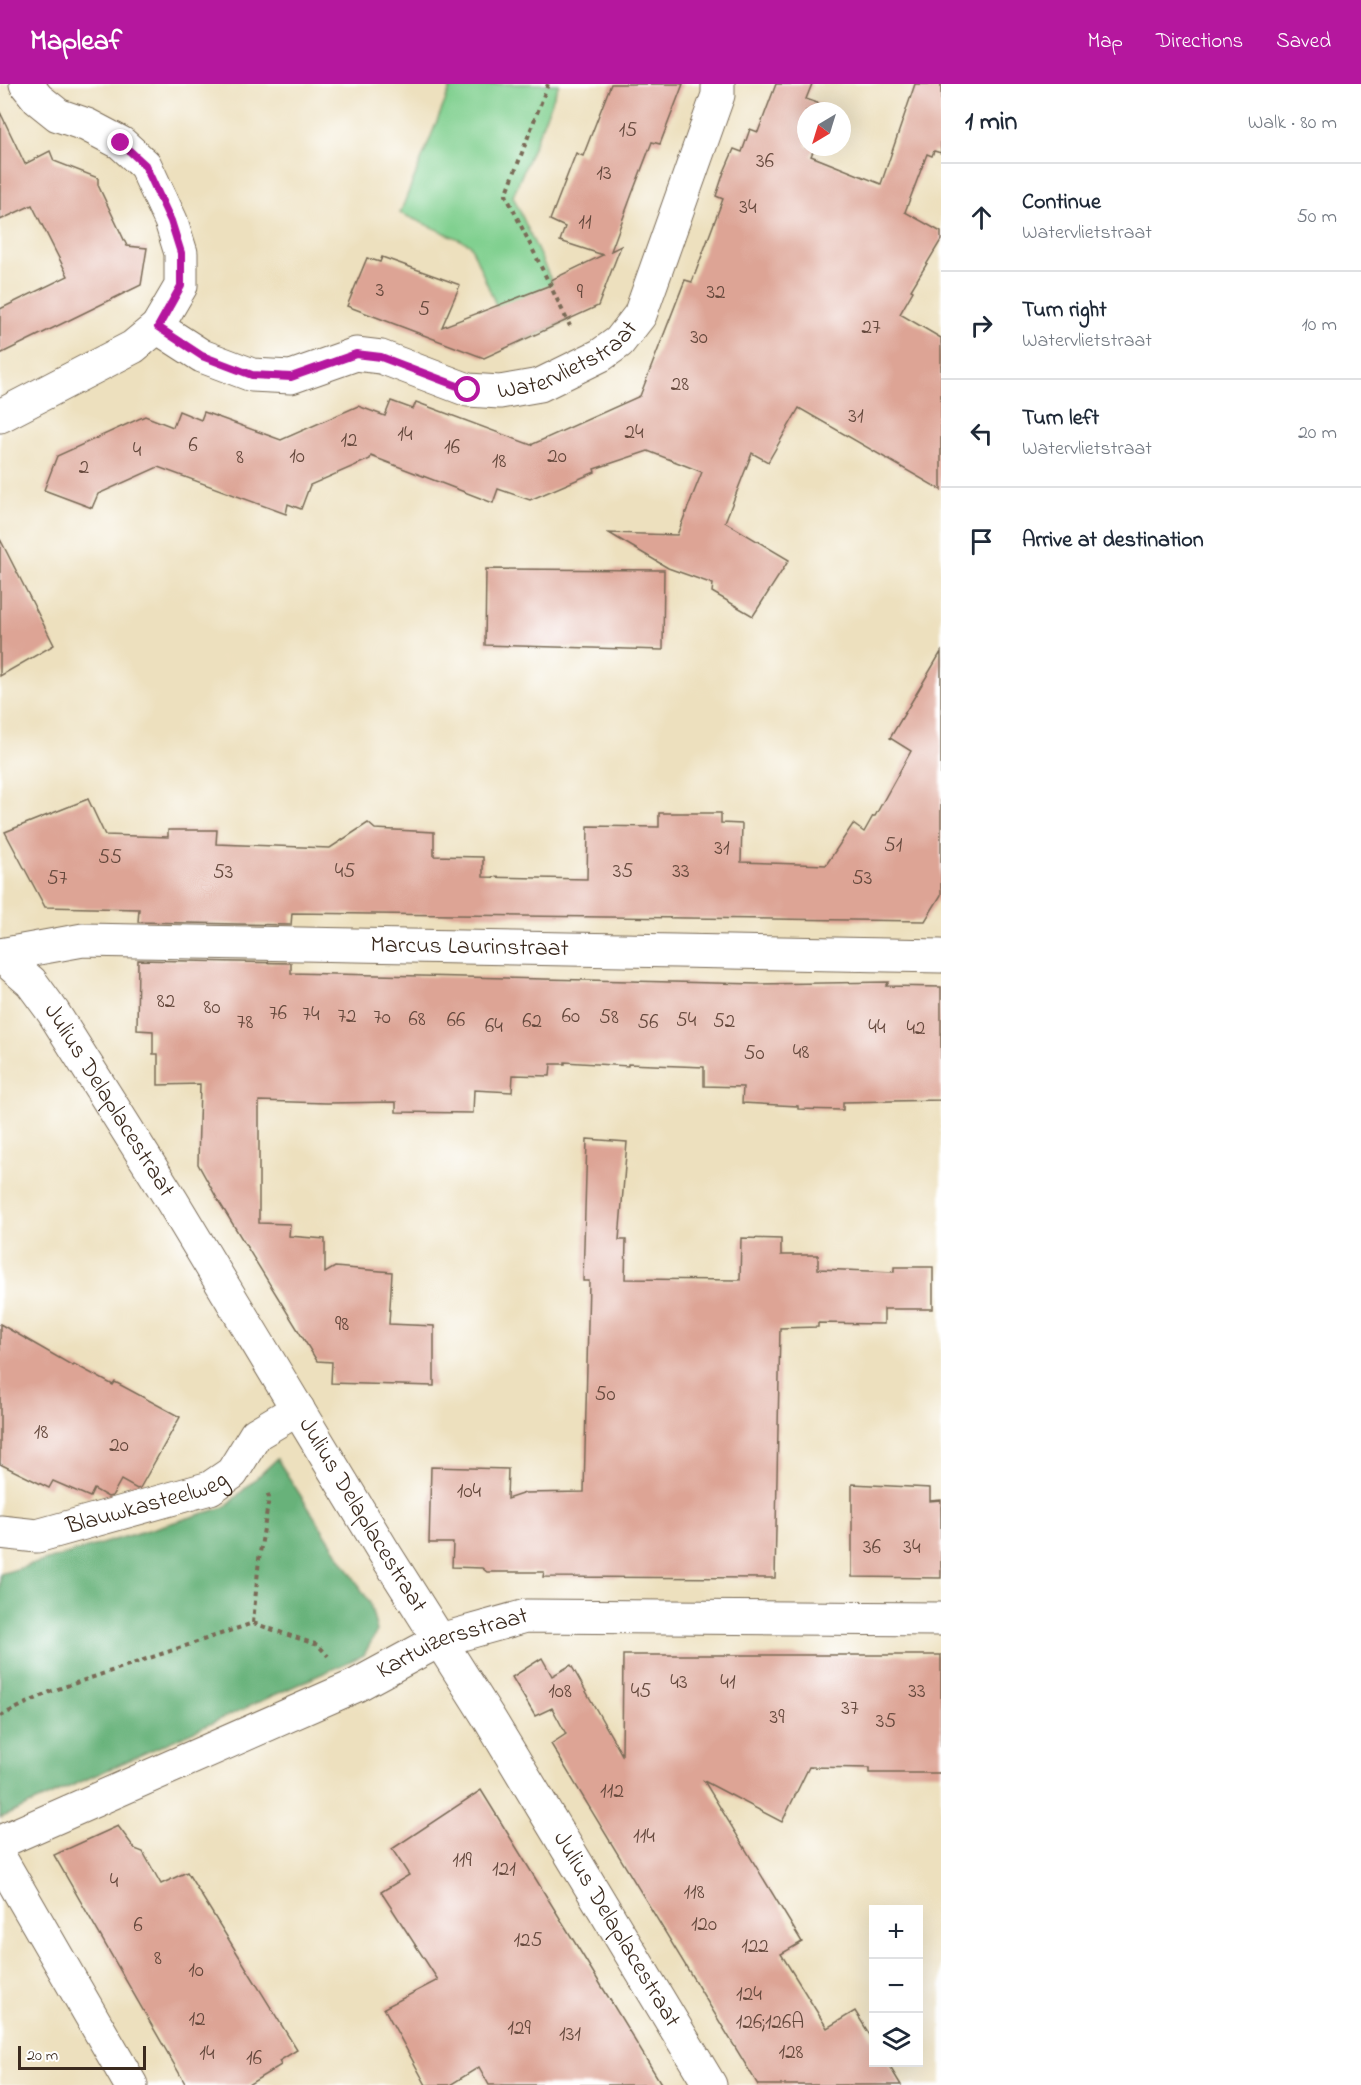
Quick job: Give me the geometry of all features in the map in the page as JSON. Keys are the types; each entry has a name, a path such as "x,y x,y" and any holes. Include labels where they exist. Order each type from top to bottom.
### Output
{"street":[{"path":"0,416 133,347 158,327 181,286 181,253 171,221 145,165 121,143 87,125 58,115 38,99 26,84"},
{"name":"Watervlietstraat","path":"158,327 202,356 252,375 291,377 356,354 381,357 468,390 500,392 540,385 588,362 619,342 640,315 718,95 718,84"},
{"name":"Marcus Laurinstraat","path":"0,955 83,940 941,956"},
{"name":"Julius Delaplacestraat","path":"0,955 31,982 53,1012 172,1201 382,1549 490,1720 711,2085"},
{"name":"Blauwkasteelweg","path":"0,1532 37,1536 210,1488 232,1473 256,1434 298,1409"},
{"name":"Kartuizersstraat","path":"0,1842 355,1686 440,1640 526,1616 941,1619"},
{"path":"0,1858 131,2085"}],"path":[{"path":"548,84 506,195 588,362"},
{"path":"253,1623 259,1559 269,1498 256,1434"},
{"path":"0,1716 52,1691 253,1623 318,1645 355,1686"}],"green space":[{"path":"452,84 559,84 513,196 569,320 513,345 470,244 400,213"},
{"path":"277,1459 370,1603 377,1631 364,1655 0,1818 0,1574 225,1507"}],"building":[{"path":"611,84 683,84 660,144 652,142 632,194 611,251 621,246 598,306 484,358 347,306 367,258 380,262 382,257 460,285 442,327 553,284 551,280 603,255 560,241 565,227 550,220 576,153 583,156"},
{"path":"776,84 812,84 806,99 814,102 797,102 797,156 811,156 881,184 915,84 941,84 941,153 934,151 932,156 927,154 905,212 941,232 941,240 911,290 913,291 900,314 941,338 941,490 799,408 768,462 752,453 725,522 789,560 753,616 712,592 713,584 668,568 609,533 677,535 702,472 648,451 594,469 595,472 530,500 498,489 493,503 371,456 370,459 310,485 301,509 288,504 286,514 158,467 98,494 92,508 44,490 57,456 145,416 173,427 179,411 201,420 204,412 281,440 358,406 385,416 391,401 413,409 416,402 531,445 640,396 685,280 692,282 723,199 716,196 734,149 742,152 750,129 758,132"},
{"path":"0,112 25,164 50,151 54,161 98,178 98,185 127,246 147,248 141,285 0,354 0,309 68,276 32,205 0,220"},
{"path":"0,539 54,645 0,676"},
{"path":"486,569 664,570 663,650 485,645"},
{"path":"941,652 941,895 925,921 292,913 291,925 138,922 139,909 45,907 5,832 88,799 105,835 168,837 168,830 217,830 216,844 330,848 368,823 375,829 434,832 434,856 483,857 483,877 587,879 588,826 659,827 659,813 721,813 721,823 742,824 741,862 826,865 853,824 864,832 911,751 890,738"},
{"path":"138,960 291,963 291,973 757,984 889,982 886,986 941,987 941,1100 843,1102 843,1110 798,1109 798,1106 742,1103 743,1087 704,1086 704,1067 565,1062 565,1064 551,1064 550,1076 513,1075 512,1092 474,1090 473,1113 396,1112 396,1102 259,1101 259,1223 290,1224 289,1236 325,1239 325,1273 335,1267 392,1272 389,1324 434,1326 434,1386 331,1383 332,1362 317,1361 198,1164 200,1084 158,1085 158,1054 153,1054 153,1031 137,1030"},
{"path":"587,1139 627,1142 619,1240 626,1240 625,1279 740,1280 741,1238 781,1239 781,1255 818,1255 818,1269 894,1272 894,1267 933,1267 933,1309 884,1309 884,1324 818,1323 818,1327 780,1328 775,1578 543,1577 544,1572 487,1572 482,1568 452,1567 453,1543 429,1543 431,1467 508,1469 507,1499 525,1493 584,1492 589,1281 583,1281"},
{"path":"0,1324 73,1366 74,1364 113,1385 115,1382 180,1417 140,1488 137,1489 121,1480 112,1496 108,1497 94,1489 90,1497 53,1481 49,1488 0,1464"},
{"path":"852,1484 930,1488 930,1501 941,1500 941,1578 852,1577"},
{"path":"623,1655 941,1655 941,1773 869,1773 869,1768 809,1767 782,1822 704,1781 802,1942 781,1954 827,2028 855,2011 869,2034 869,2067 890,2067 901,2085 758,2085 551,1744 566,1734 552,1708 535,1716 512,1677 542,1658 552,1676 571,1665 622,1755"},
{"path":"481,1790 662,2085 489,2085 479,2067 450,2085 426,2085 384,2008 438,1980 381,1892 409,1875 392,1849"},
{"path":"118,1826 135,1849 143,1852 161,1884 187,1872 297,2050 279,2061 281,2065 248,2085 186,2085 54,1855"}],"route":[{"path":"121,143 145,165 171,221 181,253 181,286 158,327 202,356 252,375 291,377 356,354 381,357 468,390"}]}
